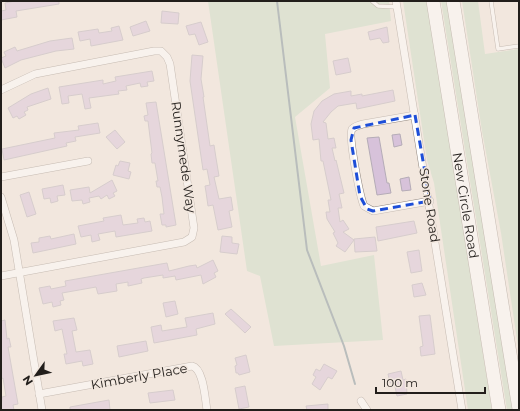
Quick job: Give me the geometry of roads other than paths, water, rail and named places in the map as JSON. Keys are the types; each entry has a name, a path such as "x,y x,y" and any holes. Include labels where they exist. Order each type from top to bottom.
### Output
{"highway":[{"name":"New Circle Road","path":"433,1 499,410"},
{"name":"New Circle Road","path":"453,1 519,409"}],"street":[{"name":"Stone Road","path":"396,4 430,200 462,410"},
{"name":"Runnymede Way","path":"1,90 35,74 154,51 161,51 167,57 170,64 194,228 192,236 184,242 1,276"},
{"path":"415,115 363,124 354,128 350,134 358,182 364,206 371,211 430,200"},
{"path":"1,177 88,161"},
{"path":"1,196 8,218 19,273 42,410"},
{"name":"Kimberly Place","path":"39,394 192,366 197,368 201,376 207,410"},
{"path":"361,401 367,410"}],"lane":[{"path":"372,1 378,6 396,4"},
{"path":"491,1 498,49 519,46"}],"waterway":[{"path":"277,1 307,250 344,346 355,384"}]}
